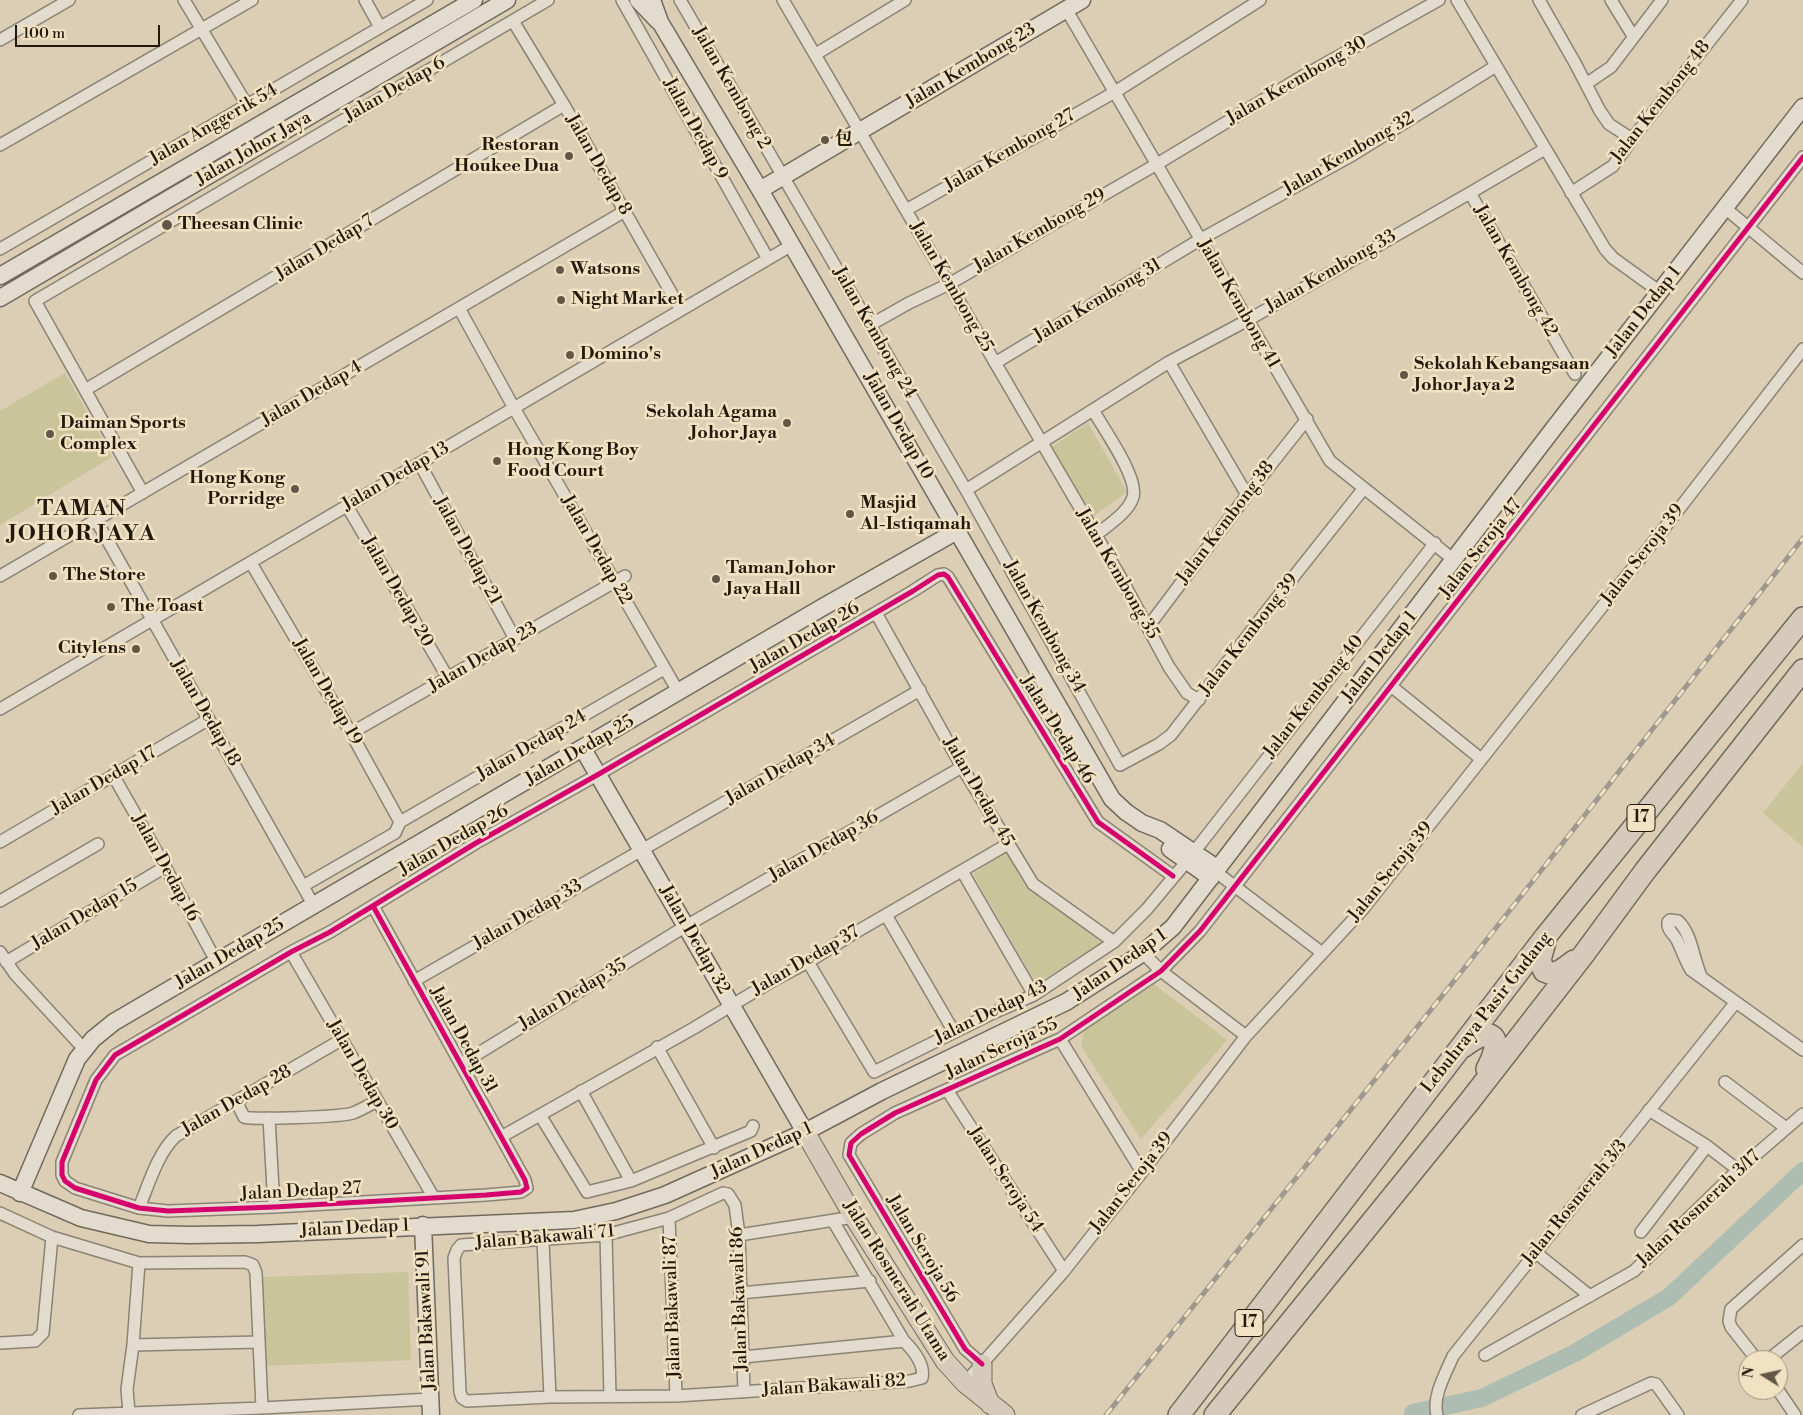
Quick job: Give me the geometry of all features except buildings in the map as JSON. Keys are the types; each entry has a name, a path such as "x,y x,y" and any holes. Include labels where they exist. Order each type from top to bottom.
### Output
{"highway":[{"name":"Lebuhraya Pasir Gudang","path":"1179,1415 1546,936 1803,618"},
{"name":"17","path":"1215,1415 1469,1102 1584,954 1645,871 1803,670"},
{"path":"1546,936 1540,960 1544,971 1549,974 1555,974 1584,954"},
{"path":"1456,1052 1481,1035 1487,1034 1496,1040 1494,1056 1469,1102"}],"main road":[{"name":"Jalan Johor Jaya","path":"0,276 474,0"},
{"name":"Jalan Johor Jaya","path":"0,298 507,0"},
{"name":"Jalan Dedap 10","path":"638,0 660,22"},
{"name":"Jalan Dedap 10","path":"652,0 660,22 792,245 1112,799 1142,823 1155,840 1191,857 1215,873"},
{"name":"Jalan Kembong 23","path":"760,190 1082,0"},
{"name":"Jalan Dedap 1","path":"0,1183 81,1218 149,1234 258,1234 574,1220 616,1211 666,1195 805,1132 882,1091 1066,1002 1143,953 1173,927 1554,428 1803,107"},
{"name":"Jalan Dedap 25","path":"20,1193 71,1070 84,1048 114,1022 958,531"},
{"name":"Jalan Dedap 32","path":"583,749 805,1132"},
{"name":"Jalan Rosmerah Utama","path":"805,1132 854,1217 945,1360 965,1384 997,1410"},
{"name":"Jalan Bakawali 91","path":"423,1226 431,1407"},
{"path":"982,1364 982,1384 997,1410"}],"street":[{"path":"0,40 69,0"},
{"path":"184,0 247,105"},
{"path":"0,145 252,0"},
{"path":"365,0 380,27"},
{"name":"Jalan Anggerik 54","path":"0,249 427,0"},
{"name":"Jalan Dedap 6","path":"85,390 36,301 548,0"},
{"name":"Jalan Dedap 9","path":"622,0 768,259"},
{"name":"Jalan Kembong 2","path":"680,0 783,176"},
{"name":"Jalan Kembong 25","path":"783,0 1041,442"},
{"path":"816,54 905,0"},
{"path":"1114,92 1260,0"},
{"name":"Jalan Keembong 30","path":"1157,164 1303,76 1439,0"},
{"path":"1457,0 1605,249 1613,258 1660,292"},
{"path":"1540,0 1600,111 1609,124 1632,139"},
{"path":"1611,0 1633,36"},
{"path":"1586,84 1611,67 1662,0"},
{"name":"Jalan Kembong 48","path":"1571,193 1613,166 1632,139 1742,0"},
{"name":"Jalan Kembong 41","path":"1066,9 1330,461 1454,560"},
{"name":"Jalan Dedap 8","path":"513,21 564,105 681,310"},
{"name":"Jalan Kembong 32","path":"1201,239 1349,157 1496,66"},
{"name":"Jalan Kembong 27","path":"906,210 1114,92"},
{"name":"Jalan Dedap 7","path":"85,390 564,105"},
{"name":"Jalan Kembong 33","path":"966,490 1168,362 1248,320 1470,194 1545,149"},
{"name":"Jalan Seroja 47","path":"1235,887 1803,157"},
{"name":"Jalan Kembong 29","path":"870,325 909,303 949,284 1157,164"},
{"name":"Jalan Kembong 24","path":"783,176 966,490"},
{"name":"Jalan Kembong 42","path":"1470,194 1575,374"},
{"path":"1725,208 1803,273"},
{"name":"Jalan Dedap 4","path":"0,576 624,211"},
{"name":"Jalan Kembong 31","path":"995,362 1201,239"},
{"name":"Jalan Dedap 13","path":"0,709 792,245"},
{"name":"Jalan Dedap 22","path":"459,308 514,408 620,579 664,669 678,693"},
{"name":"Jalan Seroja 39","path":"965,1384 1064,1271 1246,1036 1321,952 1363,909 1803,349"},
{"path":"1168,362 1247,495"},
{"path":"85,390 143,493"},
{"path":"1093,410 1130,474 1134,489 1133,498 1127,508 1096,535"},
{"name":"Jalan Kembong 38","path":"1148,627 1306,420"},
{"name":"Jalan Kembong 35","path":"1041,442 1096,535 1169,667 1187,693 1199,700"},
{"name":"Jalan Dedap 21","path":"420,464 515,639"},
{"name":"Jalan Kembong 39","path":"1120,766 1171,735 1364,488"},
{"name":"Jalan Kembong 34","path":"966,490 1120,766"},
{"name":"Jalan Dedap 20","path":"347,506 448,678"},
{"name":"Jalan Dedap 18","path":"96,520 314,906"},
{"name":"Jalan Kembong 40","path":"1191,857 1435,543"},
{"name":"Jalan Dedap 19","path":"251,562 351,733 400,822"},
{"name":"Jalan Dedap 26","path":"79,1189 65,1181 62,1175 62,1162 96,1080 111,1058 291,952 330,932 476,843 599,774 938,575 944,574"},
{"name":"Jalan Dedap 46","path":"944,574 948,577 1098,822 1173,876"},
{"name":"Jalan Dedap 23","path":"351,733 620,579"},
{"name":"Jalan Dedap 45","path":"876,613 962,767 1033,884 1114,942"},
{"name":"Jalan Dedap 24","path":"303,886 395,833 400,822 664,669"},
{"path":"1391,686 1481,760"},
{"name":"Jalan Dedap 34","path":"642,850 920,690"},
{"name":"Jalan Dedap 17","path":"0,842 209,719"},
{"name":"Jalan Dedap 36","path":"686,926 962,767"},
{"name":"Jalan Dedap 16","path":"113,775 216,961"},
{"path":"0,901 98,844"},
{"name":"Jalan Dedap 37","path":"501,1137 657,1047 694,1028 731,1004 808,962 1008,844"},
{"name":"Jalan Dedap 33","path":"414,980 642,850"},
{"name":"Jalan Dedap 43","path":"808,962 874,1072 1034,995 1114,942 1147,909 1191,857"},
{"name":"Jalan Dedap 15","path":"6,962 165,867"},
{"path":"962,871 1034,995"},
{"path":"1215,873 1321,952"},
{"name":"Jalan Seroja 55","path":"851,1143 861,1134 895,1113 1060,1039 1161,971 1200,931 1235,887"},
{"name":"Jalan Dedap 31","path":"373,906 525,1180 527,1188"},
{"path":"886,915 954,1032"},
{"name":"Jalan Dedap 35","path":"461,1064 686,926"},
{"path":"0,952 28,989 84,1048"},
{"name":"Jalan Dedap 30","path":"291,952 434,1198"},
{"path":"1143,953 1161,971 1246,1036"},
{"path":"1701,976 1803,1050"},
{"name":"Jalan Rosmerah 3/3","path":"1436,1412 1437,1397 1453,1356 1736,1002"},
{"path":"1060,1039 1142,1172"},
{"name":"Jalan Dedap 28","path":"139,1208 156,1168 172,1140 341,1040"},
{"path":"657,1047 714,1148"},
{"path":"1725,1082 1786,1128"},
{"name":"Jalan Seroja 54","path":"946,1090 1064,1271"},
{"path":"581,1091 631,1181"},
{"path":"236,1101 242,1115 247,1118 269,1118 349,1114 377,1101"},
{"path":"1648,1110 1707,1146 1738,1170"},
{"name":"Jalan Rosmerah 3/17","path":"1485,1355 1634,1271 1738,1170 1803,1114"},
{"path":"540,1115 587,1192 631,1181 714,1148 751,1131 753,1126"},
{"path":"269,1118 274,1207"},
{"name":"Jalan Seroja 56","path":"851,1143 849,1155 965,1349 982,1364"},
{"path":"1641,1232 1707,1146"},
{"name":"Jalan Dedap 27","path":"79,1189 139,1208 182,1211 434,1198 521,1192 527,1188"},
{"name":"Jalan Bakawali 71","path":"550,1397 467,1401 462,1398 460,1392 454,1258 461,1245 543,1241 606,1235 669,1218 723,1193 728,1194 735,1205"},
{"name":"Jalan Bakawali 86","path":"735,1205 739,1235 744,1392"},
{"path":"0,1213 52,1237 139,1263 241,1262 253,1265 256,1273 262,1408"},
{"path":"739,1235 854,1217"},
{"name":"Jalan Bakawali 87","path":"669,1218 676,1396"},
{"name":"Jalan Bakawali 82","path":"744,1392 918,1380 922,1378 923,1372 913,1350 904,1342 870,1281 833,1221"},
{"path":"606,1235 610,1396"},
{"path":"0,1343 35,1341 43,1333 52,1237"},
{"path":"543,1241 550,1397 676,1396 744,1392"},
{"path":"1749,1350 1731,1327 1729,1321 1731,1309 1803,1245"},
{"path":"1535,1252 1590,1296"},
{"path":"129,1413 127,1397 139,1263"},
{"path":"740,1293 870,1281"},
{"path":"1780,1350 1803,1332"},
{"path":"133,1344 259,1342"},
{"path":"743,1356 904,1342"},
{"path":"1582,1415 1651,1383 1656,1384 1678,1415"},
{"path":"1785,1400 1795,1415"},
{"path":"79,1415 262,1408 431,1407"}],"shaded area":[{"name":"Daiman Sports Complex","path":"65,373 112,457 0,525 0,411"},
{"path":"1088,423 1127,492 1092,517 1052,447"},
{"path":"1803,763 1803,847 1763,813"},
{"path":"1006,852 1025,886 1102,942 1036,984 973,874"},
{"path":"1154,984 1227,1040 1141,1139 1081,1046 1084,1030"},
{"path":"408,1272 411,1360 264,1366 261,1277"}],"waterway":[{"path":"1413,1415 1413,1413 1482,1398 1575,1353 1669,1297 1803,1171"}],"railway":[{"path":"1106,1415 1462,971 1803,538"}],"cycle path":[{"path":"982,1364 965,1349 849,1155 851,1143 861,1134 895,1113 1060,1039 1161,971 1200,931 1803,157"},
{"path":"373,906 525,1180 527,1188 521,1192 486,1195 168,1211 139,1208 75,1188 65,1181 62,1175 62,1162 96,1080 115,1055 291,952 330,932 476,843 599,774 938,575 944,574 948,577 1098,822 1173,876"}],"place":[{"name":"包","path":"825,140"},
{"name":"Restoran Houkee Dua","path":"569,156"},
{"name":"Theesan Clinic","path":"167,225"},
{"name":"Watsons","path":"560,270"},
{"name":"Night Market","path":"561,300"},
{"name":"Domino's","path":"570,355"},
{"name":"Sekolah Kebangsaan Johor Jaya 2","path":"1404,375"},
{"name":"Sekolah Agama Johor Jaya","path":"787,423"},
{"name":"Daiman Sports Complex","path":"50,434"},
{"name":"Hong Kong Boy Food Court","path":"497,461"},
{"name":"Hong Kong Porridge","path":"295,489"},
{"name":"Masjid Al-Istiqamah","path":"850,514"},
{"name":"The Store","path":"53,576"},
{"name":"Taman Johor Jaya Hall","path":"716,579"},
{"name":"The Toast","path":"111,607"},
{"name":"Citylens","path":"136,649"}],"district":[{"name":"TAMAN JOHOR JAYA","path":"82,522"}]}
